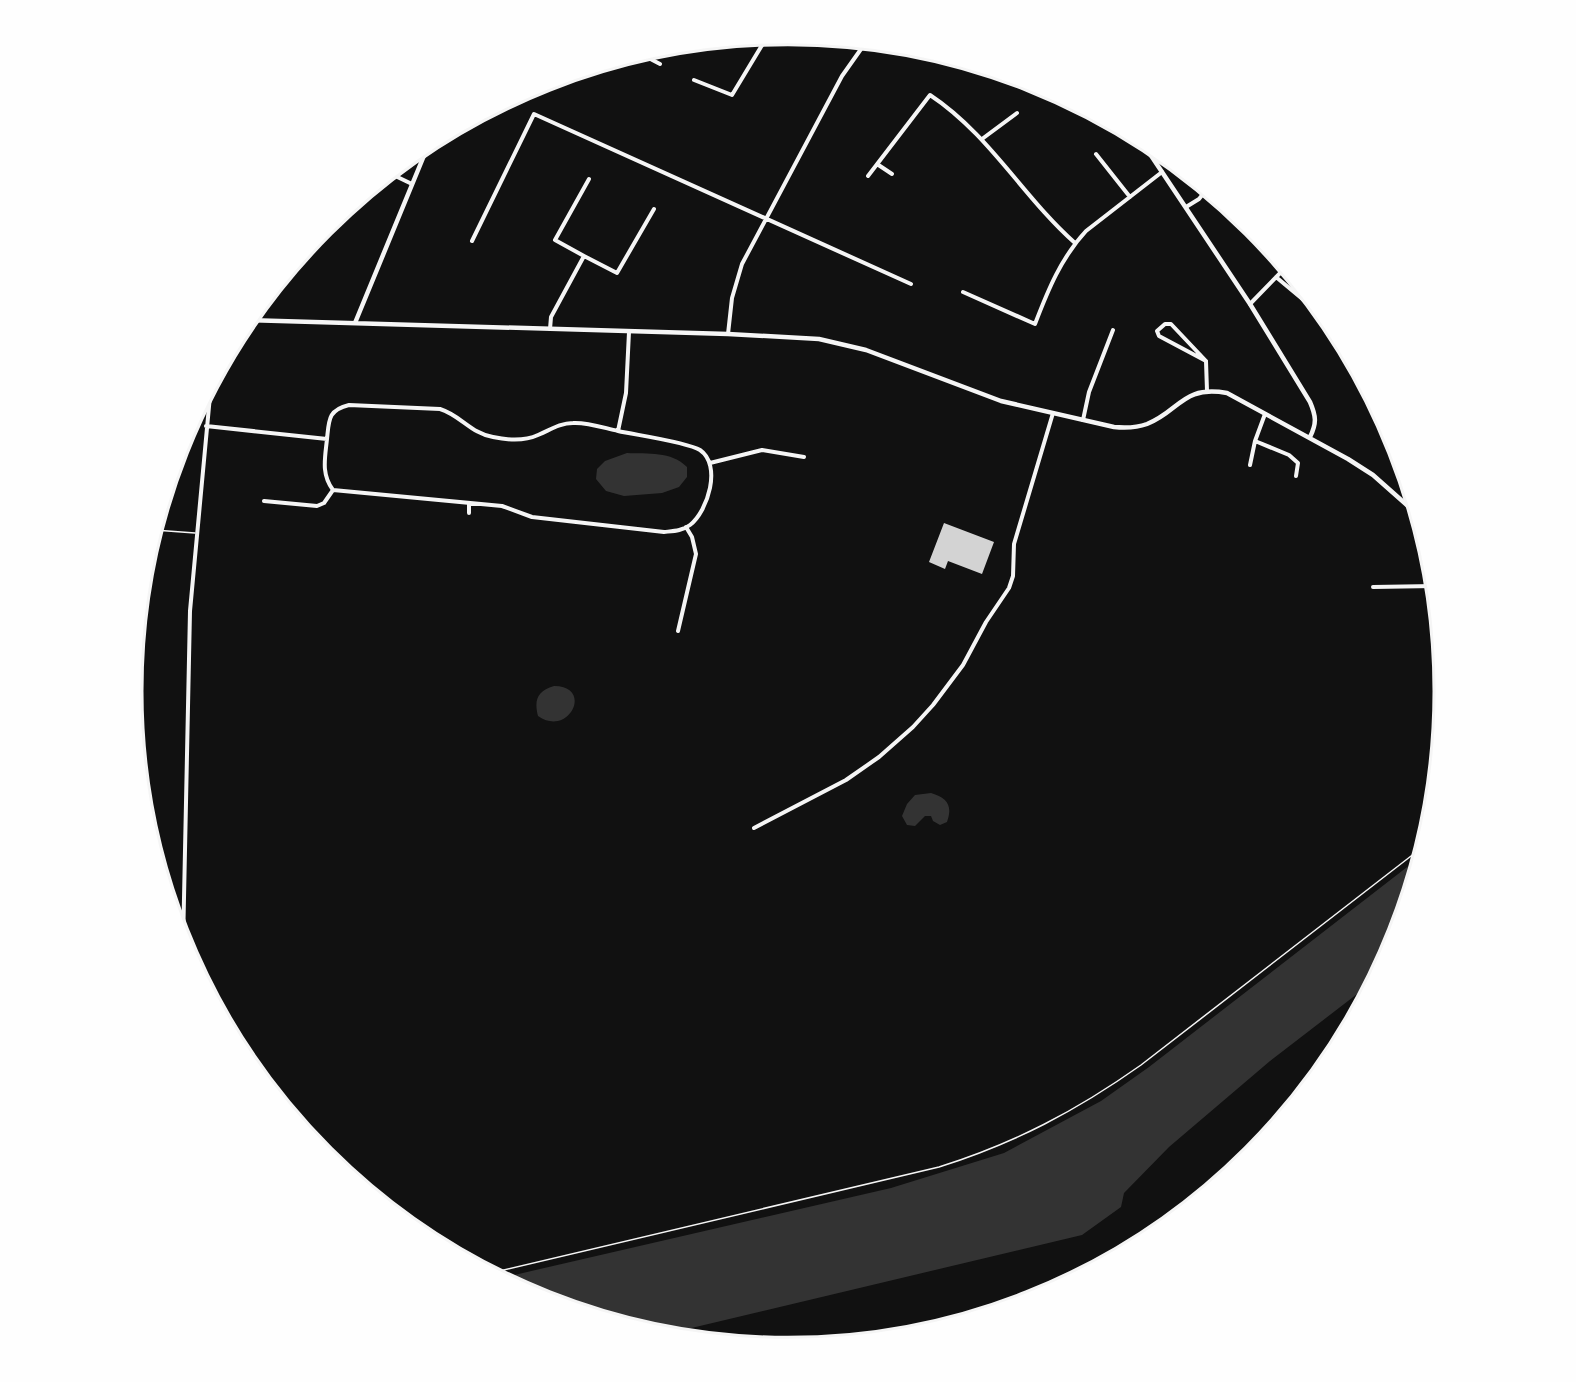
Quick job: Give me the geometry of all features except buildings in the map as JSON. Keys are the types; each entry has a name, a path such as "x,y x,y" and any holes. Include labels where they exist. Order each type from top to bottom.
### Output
{"street":[{"path":"694,80 732,95 761,46"},
{"path":"728,334 732,298 742,264 842,76 861,50"},
{"path":"652,60 660,64"},
{"path":"868,176 930,95 949,107 982,139 1041,211 1075,243"},
{"path":"982,139 1017,113"},
{"path":"472,241 534,114 911,284"},
{"path":"1096,154 1130,197"},
{"path":"354,323 423,158"},
{"path":"1153,158 1251,304 1315,414 1316,425 1310,437"},
{"path":"877,164 892,174"},
{"path":"963,292 1035,324 1053,279 1075,243 1086,231 1162,172"},
{"path":"397,177 412,184"},
{"path":"590,179 555,240 617,273 654,209"},
{"path":"1186,207 1202,195"},
{"path":"550,329 551,317 584,256"},
{"path":"1251,304 1280,273"},
{"path":"1276,277 1301,297"},
{"path":"259,321 728,334 819,339 858,347 1001,401 1114,427 1136,427 1148,424 1189,396 1207,391 1227,393 1348,459 1373,475 1406,505"},
{"path":"1206,361 1160,336 1157,331 1166,324 1171,324 1206,361 1207,391"},
{"path":"1083,420 1089,392 1113,330"},
{"path":"618,431 626,393 628,332"},
{"path":"349,405 440,409 451,412 474,429 491,437 530,438 558,425 574,422 618,431 698,448 710,463 706,499 692,524 676,531 664,532 532,517 512,508 333,490 326,481 324,471 331,414 339,407 349,405"},
{"path":"184,919 190,611 208,406"},
{"path":"1250,465 1265,412"},
{"path":"754,828 846,780 879,757 920,719 963,665 986,622 1009,588 1013,576 1014,544 1036,472 1038,457 1053,413"},
{"path":"206,426 327,439"},
{"path":"1255,441 1289,455 1299,463 1296,476"},
{"path":"710,463 762,450 804,457"},
{"path":"264,501 317,506 324,503 333,490"},
{"path":"469,513 470,503"},
{"path":"678,631 696,554 692,537 686,527"},
{"path":"1374,587 1425,586"}],"lane":[{"path":"162,531 197,533"}],"path":[{"path":"503,1270 916,1172 972,1156 1024,1135 1068,1112 1141,1065 1413,855"}],"shaded area":[{"path":"627,453 659,454 674,458 687,467 687,477 679,487 662,493 624,496 606,491 596,479 597,469 605,461"},
{"path":"554,686 566,688 573,694 575,701 573,709 567,716 559,721 549,721 538,716 536,705 540,693"},
{"path":"931,793 941,797 947,803 949,816 947,822 940,825 933,821 931,816 925,816 915,826 907,825 902,816 907,804 915,795"},
{"path":"1410,865 1385,938 1358,993 1270,1061 1169,1147 1124,1193 1121,1207 1082,1235 688,1329 662,1325 580,1303 513,1275 891,1188 1004,1153 1101,1101 1149,1067"}]}
